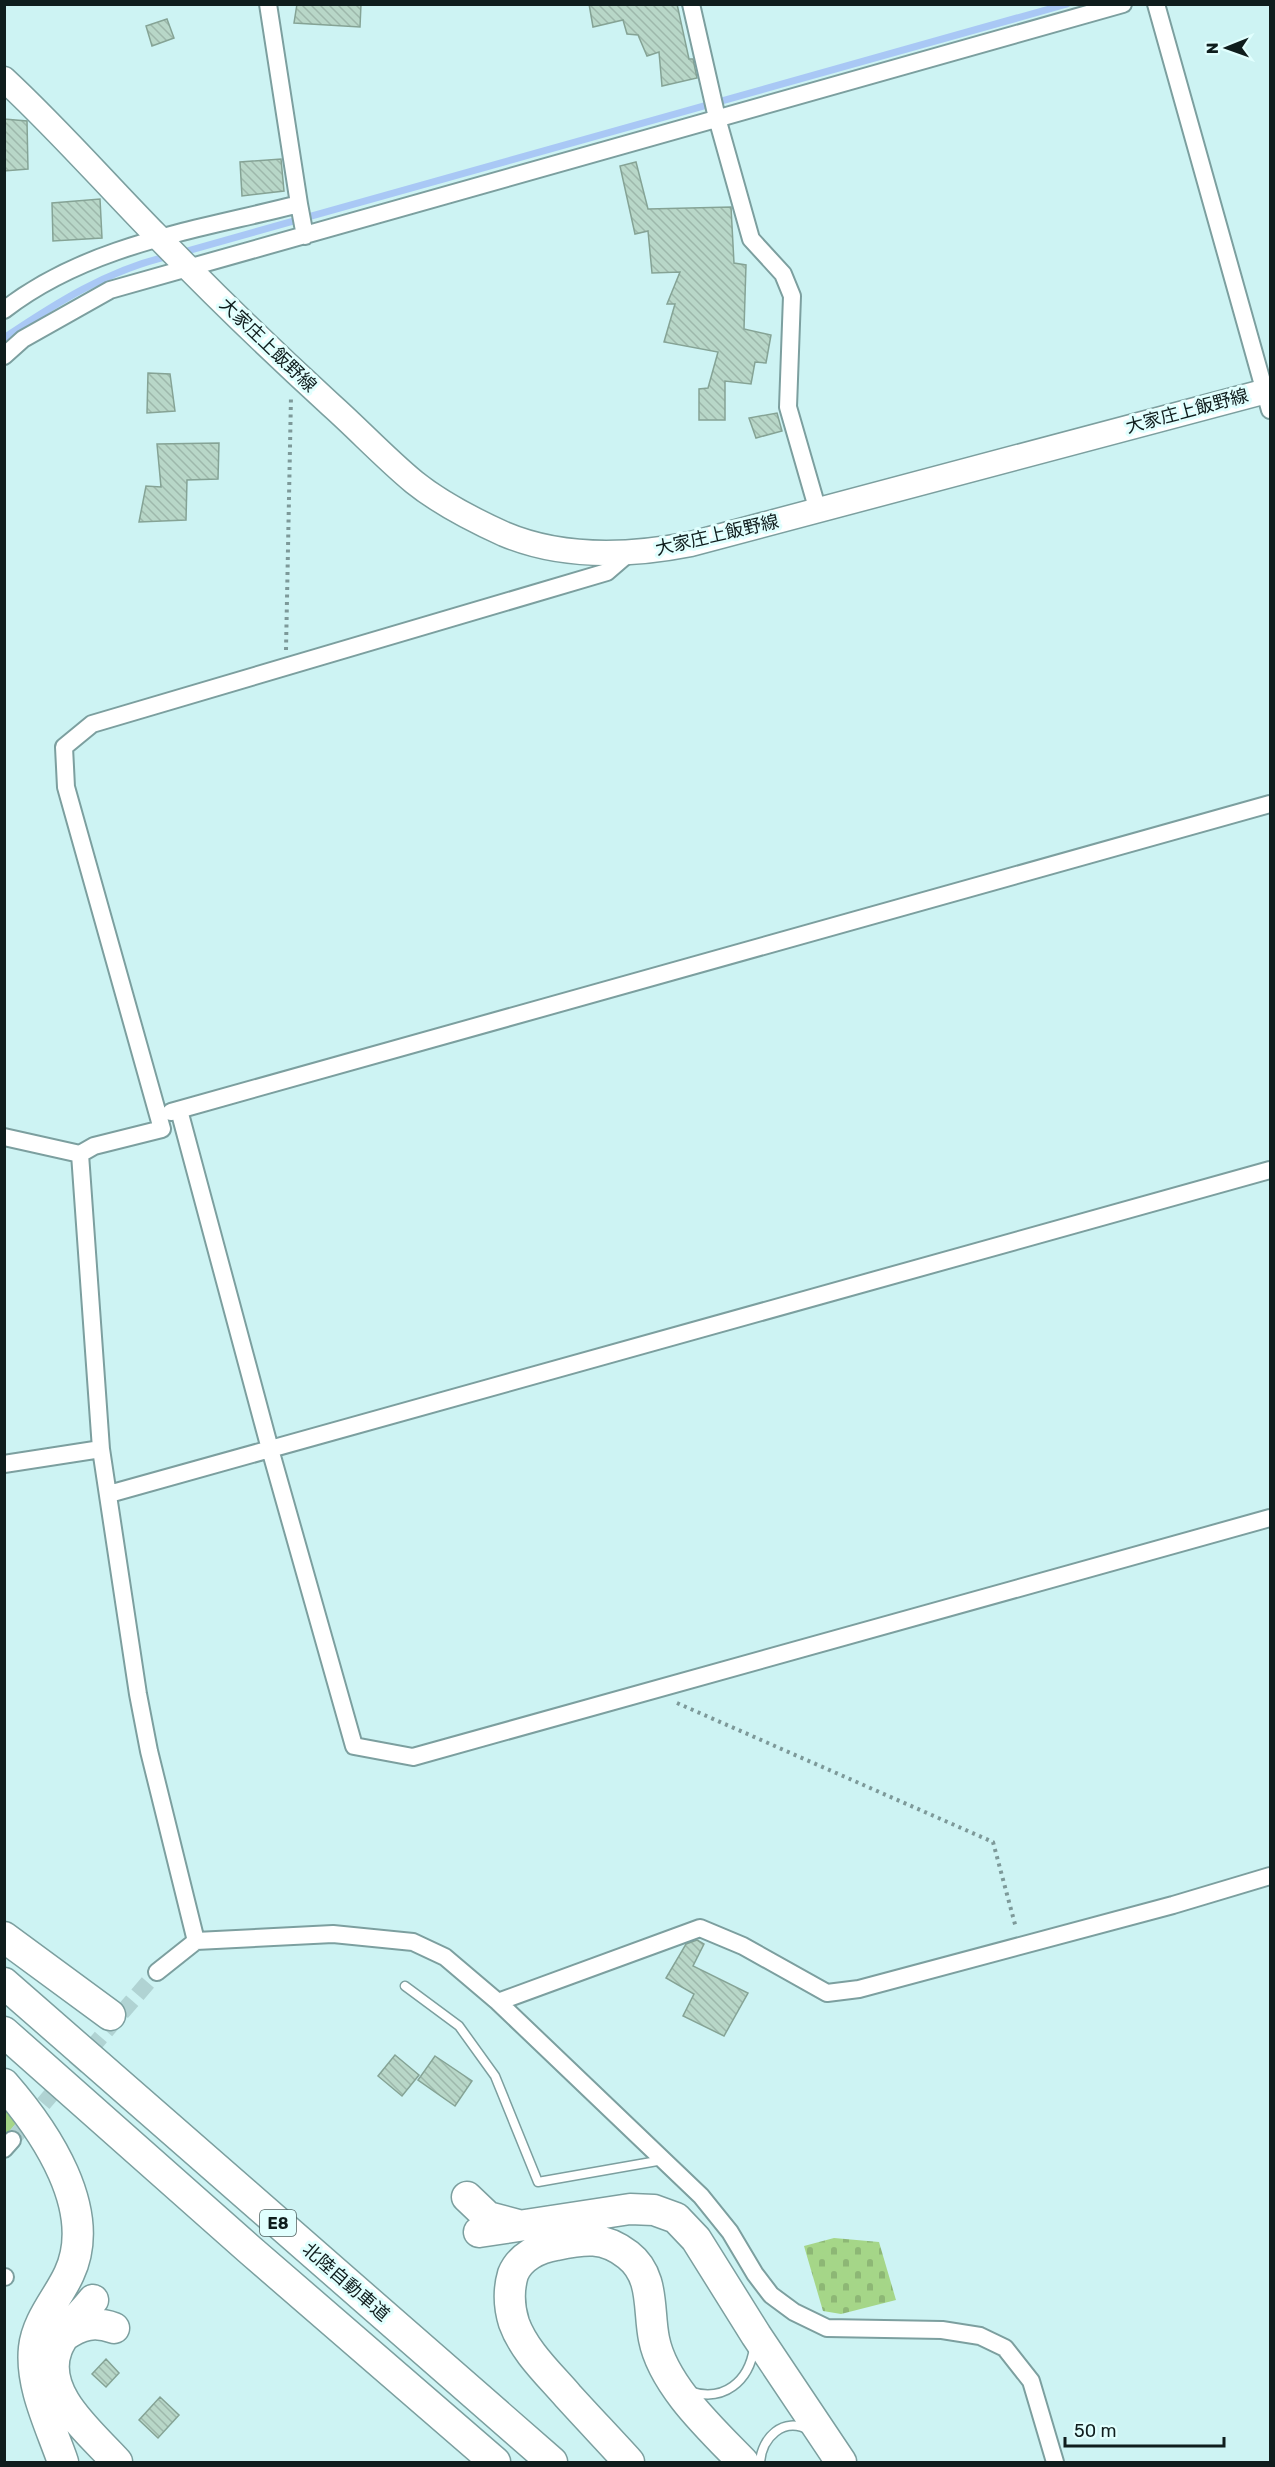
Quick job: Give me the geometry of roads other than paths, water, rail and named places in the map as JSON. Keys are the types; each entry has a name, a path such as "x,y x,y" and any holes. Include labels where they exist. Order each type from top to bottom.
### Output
{"highway":[{"path":"4,1937 110,2014"},
{"name":"北陸自動車道","path":"4,1983 552,2463"},
{"name":"E8","path":"4,2032 495,2463"},
{"path":"4,2084 47,2139 59,2162 73,2205 78,2230 77,2251 70,2272 40,2325 34,2346 33,2366 37,2384 63,2463"},
{"path":"467,2197 488,2217 521,2226"},
{"path":"479,2232 630,2209 654,2210 676,2218 696,2239 756,2336 841,2463"},
{"path":"629,2463 544,2369 515,2325 509,2305 510,2284 516,2267 528,2256 544,2247 595,2239 614,2245 631,2257 644,2274 649,2292 653,2338 660,2362 675,2386 743,2463"},
{"path":"93,2300 64,2336 56,2350 54,2368 56,2387 64,2403 117,2463"},
{"path":"64,2336 77,2327 91,2324 114,2328"}],"main road":[{"name":"大家庄上飯野線","path":"4,78 161,240 291,369 415,482 455,509 505,534 536,544 596,554 662,550 1269,397"}],"street":[{"path":"268,4 305,236"},
{"path":"691,4 717,118 752,239 783,274 792,296 788,407 818,511"},
{"path":"4,356 23,339 110,290 186,265 305,236 1123,4"},
{"path":"1156,4 1269,397"},
{"path":"4,310 46,280 104,255 299,204"},
{"path":"4,1137 80,1154 94,1146 162,1130 66,787 64,747 92,724 607,572 629,553"},
{"path":"158,1116 1270,804"},
{"path":"179,1110 270,1449 354,1746 413,1757 1270,1518"},
{"path":"80,1154 101,1449 138,1694 149,1751 196,1941"},
{"path":"109,1494 1270,1170"},
{"path":"4,1464 101,1449"},
{"path":"498,2002 700,1928 743,1946 828,1993 859,1989 1173,1905 1270,1876"},
{"path":"158,1972 196,1941 333,1934 412,1942 445,1958 498,2002 700,2196 730,2232 771,2295 794,2312 827,2328 942,2330 980,2336 1005,2348 1031,2381 1055,2463"}],"lane":[{"path":"405,1986 459,2026 495,2076 538,2182 663,2160"},
{"path":"675,2386 694,2393 710,2394 734,2387 750,2367 756,2336"},
{"path":"760,2463 764,2444 778,2430 790,2426 804,2427 825,2438"}],"waterway":[{"path":"180,253 1067,4"},
{"path":"4,338 83,289 125,270 169,256"}],"tunnel":[{"path":"12,2140 157,1972"}]}
